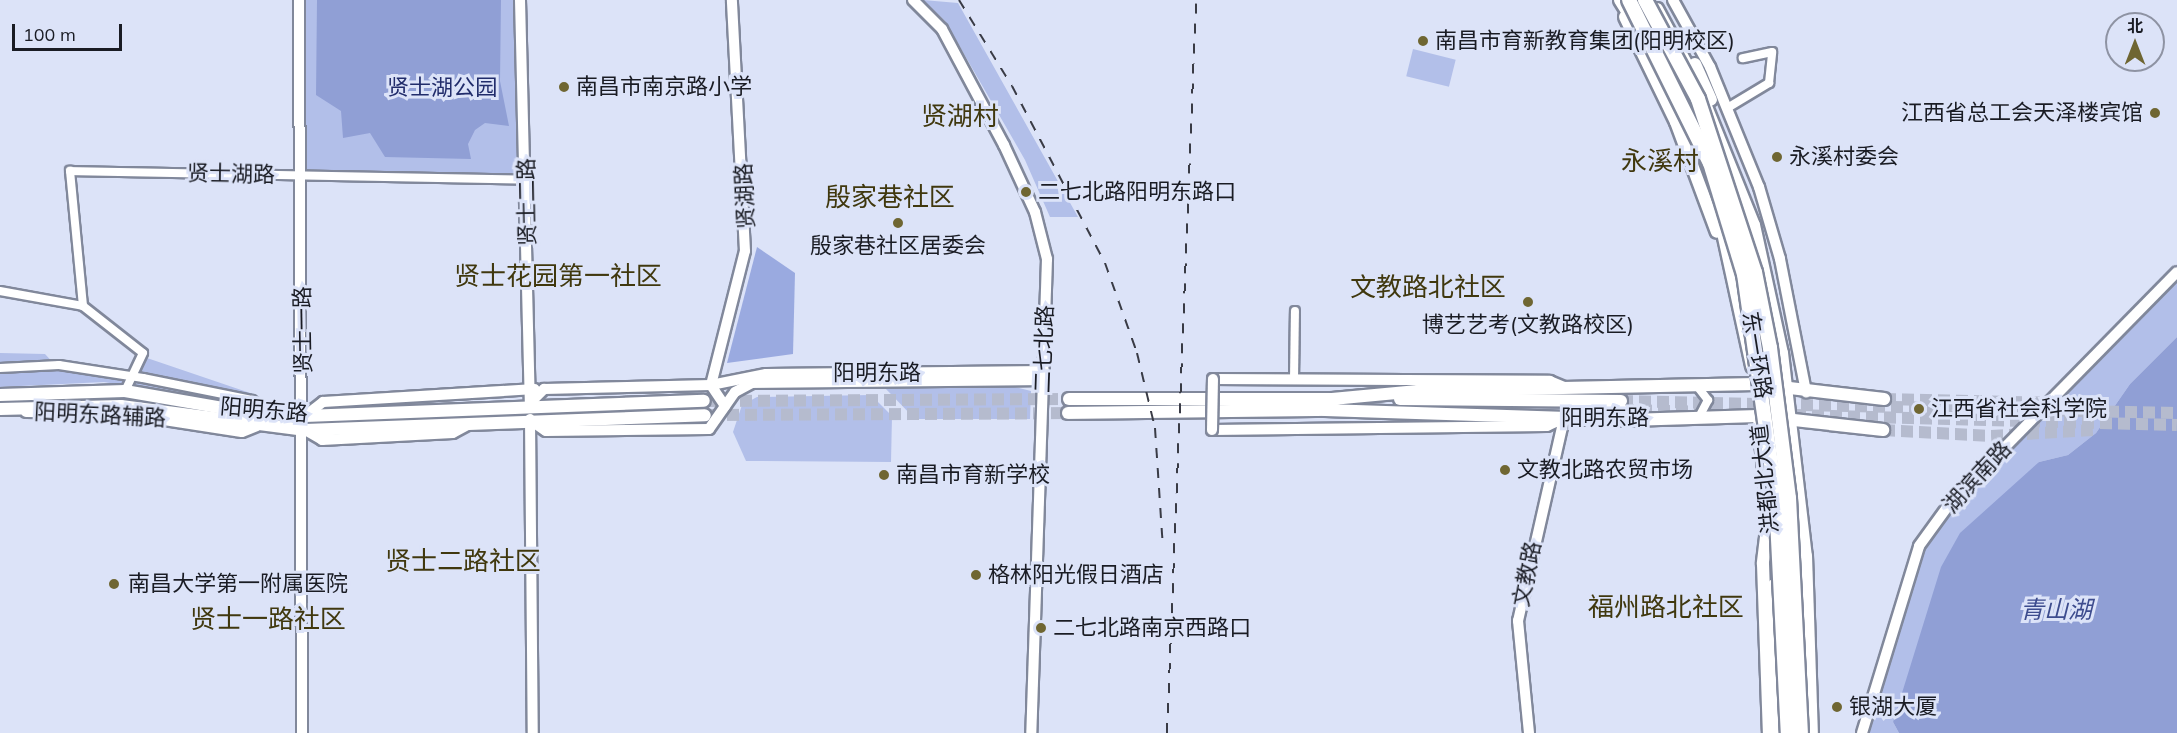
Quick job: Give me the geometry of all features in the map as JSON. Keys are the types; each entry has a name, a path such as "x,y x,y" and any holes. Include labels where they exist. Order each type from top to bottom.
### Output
{"highway":[{"name":"东一环路","path":"1629,0 1710,163 1744,274 1776,500 1788,733"},
{"name":"东一环路","path":"1645,0 1698,99 1755,272 1770,348 1789,498 1802,733"}],"main road":[{"name":"贤士一路","path":"299,0 304,416 302,733"},
{"name":"贤士二路","path":"520,0 527,180 530,403"},
{"name":"贤湖路","path":"730,380 719,374 748,252 734,0"},
{"name":"贤湖路","path":"711,385 745,251 734,0"},
{"name":"二七北路","path":"913,0 942,29 1042,232 1047,259 1030,733"},
{"path":"1615,0 1676,122 1726,255"},
{"name":"洪都北大道","path":"1620,0 1684,115 1720,217 1726,255 1756,384 1769,513 1778,733"},
{"name":"洪都北大道","path":"1654,0 1736,176 1759,243 1794,423 1806,556 1812,733"},
{"path":"1673,0 1729,107 1780,259 1806,392"},
{"name":"湖滨南路","path":"1862,733 1919,546 1951,502 2177,272"},
{"name":"阳明东路","path":"304,416 323,402 530,389 711,385 766,374 1044,376"},
{"name":"阳明东路","path":"530,419 546,431 709,429 724,406 752,383 1044,376"},
{"path":"1564,418 1547,426 1212,430 1213,379 1550,381 1570,390"},
{"name":"阳明东路","path":"1332,399 1418,390 1570,390 1756,384 1806,392 1884,399"},
{"path":"711,385 724,406"},
{"path":"530,403 544,389"},
{"name":"阳明东路","path":"0,395 125,392 274,415 304,416 530,403 704,401"},
{"name":"阳明东路","path":"1068,412 1622,405 1332,399 1069,399"},
{"name":"阳明东路","path":"0,410 121,406 257,426 304,430 473,421 705,415"},
{"name":"阳明东路","path":"1325,410 1564,418 1758,416 1794,423 1883,430"},
{"name":"文教路","path":"1529,733 1518,621 1564,418"},
{"path":"530,419 533,733"},
{"path":"1769,513 1763,564 1770,733"}],"street":[{"path":"1729,107 1769,83 1772,52 1743,58"},
{"name":"贤士湖路","path":"84,306 70,171 527,180"},
{"path":"0,291 84,306 143,352 125,392"},
{"path":"1294,379 1295,311"},
{"path":"0,368 59,366 213,390 252,400 274,415"},
{"path":"1695,385 1708,400 1698,418"}],"green space":[{"name":"贤士湖公园","path":"302,0 527,0 527,173 302,173"},
{"path":"923,0 958,3 1078,217 1050,217 1025,160 945,21"},
{"path":"1413,49 1456,60 1449,87 1406,76"},
{"path":"2177,277 2177,337 2130,384 2096,433 2068,455 2039,462 1893,722 1899,733 1868,733 1923,548 1973,486"},
{"path":"0,353 45,354 57,367 138,374 147,358 253,394 253,407 104,382 0,387"},
{"path":"1011,386 1031,391 1030,419 915,419 884,387"},
{"path":"871,395 892,416 891,462 746,461 733,432 742,405 757,397"}],"shaded area":[{"path":"757,247 795,273 793,354 727,363"}],"water":[{"name":"贤士湖公园","path":"317,0 501,0 500,81 509,126 485,123 475,130 468,144 471,159 385,157 370,133 343,138 341,111 316,95"},
{"name":"青山湖","path":"2177,337 2177,733 1899,733 1893,722 1941,567 1960,533 2039,462 2068,455 2096,433 2130,384"}],"tunnel":[{"path":"704,401 1069,399"},
{"path":"1884,399 2057,403"},
{"path":"1621,401 2177,413"},
{"path":"1622,410 1714,412"},
{"path":"709,415 1068,413"},
{"path":"1794,415 2177,425"},
{"path":"1883,430 1991,436 2093,430"}],"railway":[{"path":"959,0 1012,86 1105,263 1137,353 1155,428 1163,547"},
{"path":"1167,733 1196,0"}],"place":[{"name":"南昌市育新教育集团(阳明校区)","path":"1423,41"},
{"name":"南昌市南京路小学","path":"564,87"},
{"name":"江西省总工会天泽楼宾馆","path":"2155,113"},
{"name":"永溪村委会","path":"1777,157"},
{"name":"二七北路阳明东路口","path":"1026,192"},
{"name":"殷家巷社区居委会","path":"898,223"},
{"name":"博艺艺考(文教路校区)","path":"1528,302"},
{"name":"江西省社会科学院","path":"1919,409"},
{"name":"文教北路农贸市场","path":"1505,470"},
{"name":"南昌市育新学校","path":"884,475"},
{"name":"格林阳光假日酒店","path":"976,575"},
{"name":"南昌大学第一附属医院","path":"114,584"},
{"name":"二七北路南京西路口","path":"1041,628"},
{"name":"银湖大厦","path":"1837,707"}],"district":[{"name":"贤湖村","path":"960,116"},
{"name":"永溪村","path":"1660,161"},
{"name":"殷家巷社区","path":"890,197"},
{"name":"贤士花园第一社区","path":"558,276"},
{"name":"文教路北社区","path":"1428,287"},
{"name":"贤士二路社区","path":"463,561"},
{"name":"福州路北社区","path":"1666,607"},
{"name":"贤士一路社区","path":"268,619"}]}
